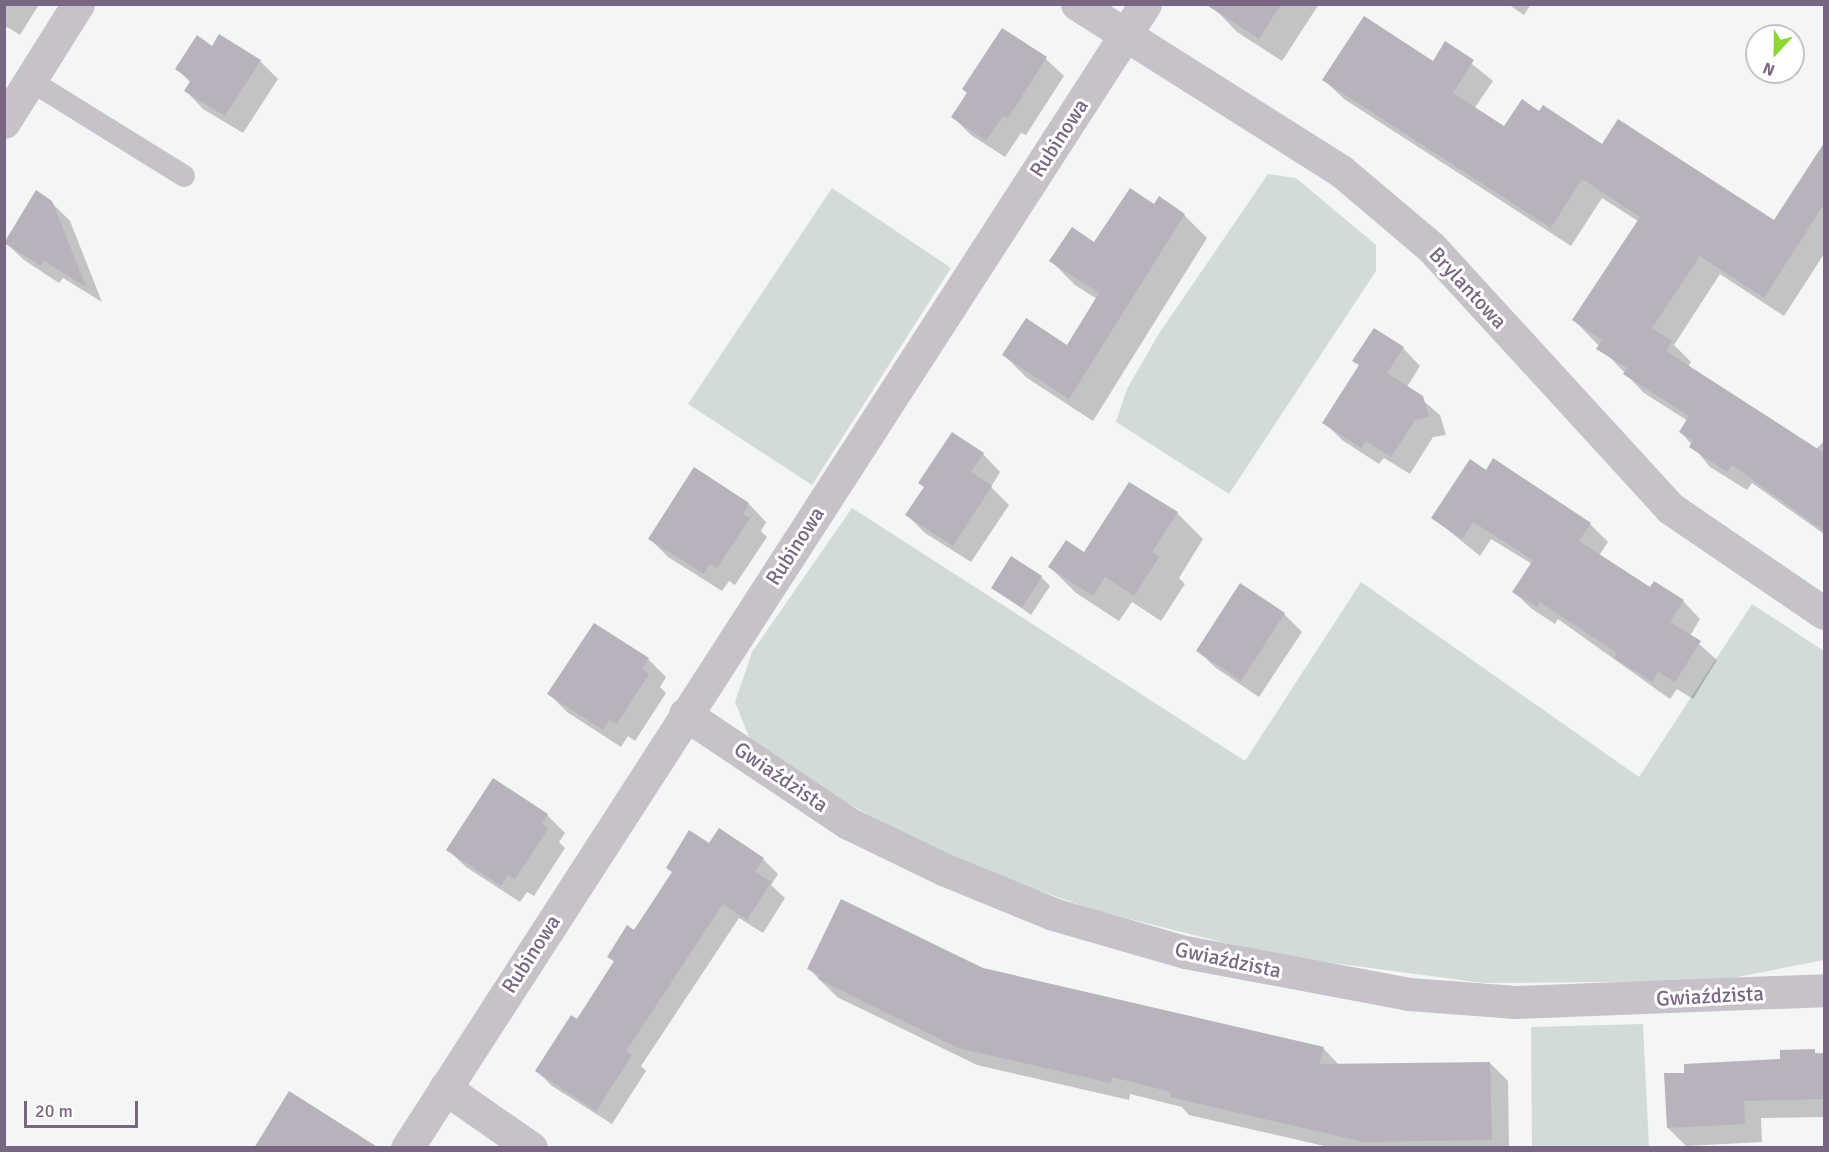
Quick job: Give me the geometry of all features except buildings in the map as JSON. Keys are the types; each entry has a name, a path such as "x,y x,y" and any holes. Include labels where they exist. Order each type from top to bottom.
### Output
{"street":[{"path":"4,122 78,4"},
{"name":"Brylantowa","path":"1077,4 1341,171 1431,247 1670,508 1824,613"},
{"name":"Rubinowa","path":"407,1148 1145,4"},
{"name":"Gwiaździsta","path":"686,714 848,823 943,869 1053,914 1185,952 1409,994 1515,1002 1824,990"},
{"path":"445,1088 531,1148"}],"lane":[{"path":"31,81 184,176"}],"shaded area":[{"path":"1268,174 1296,178 1376,245 1376,271 1229,494 1116,422 1127,389 1158,335"},
{"path":"832,188 951,268 812,485 688,404"},
{"path":"852,508 1245,761 1361,582 1639,777 1752,604 1824,651 1824,960 1717,981 1483,983 1273,955 1098,911 959,863 845,802 750,739 735,702 752,652"},
{"path":"1643,1024 1649,1147 1532,1147 1531,1027"}]}
